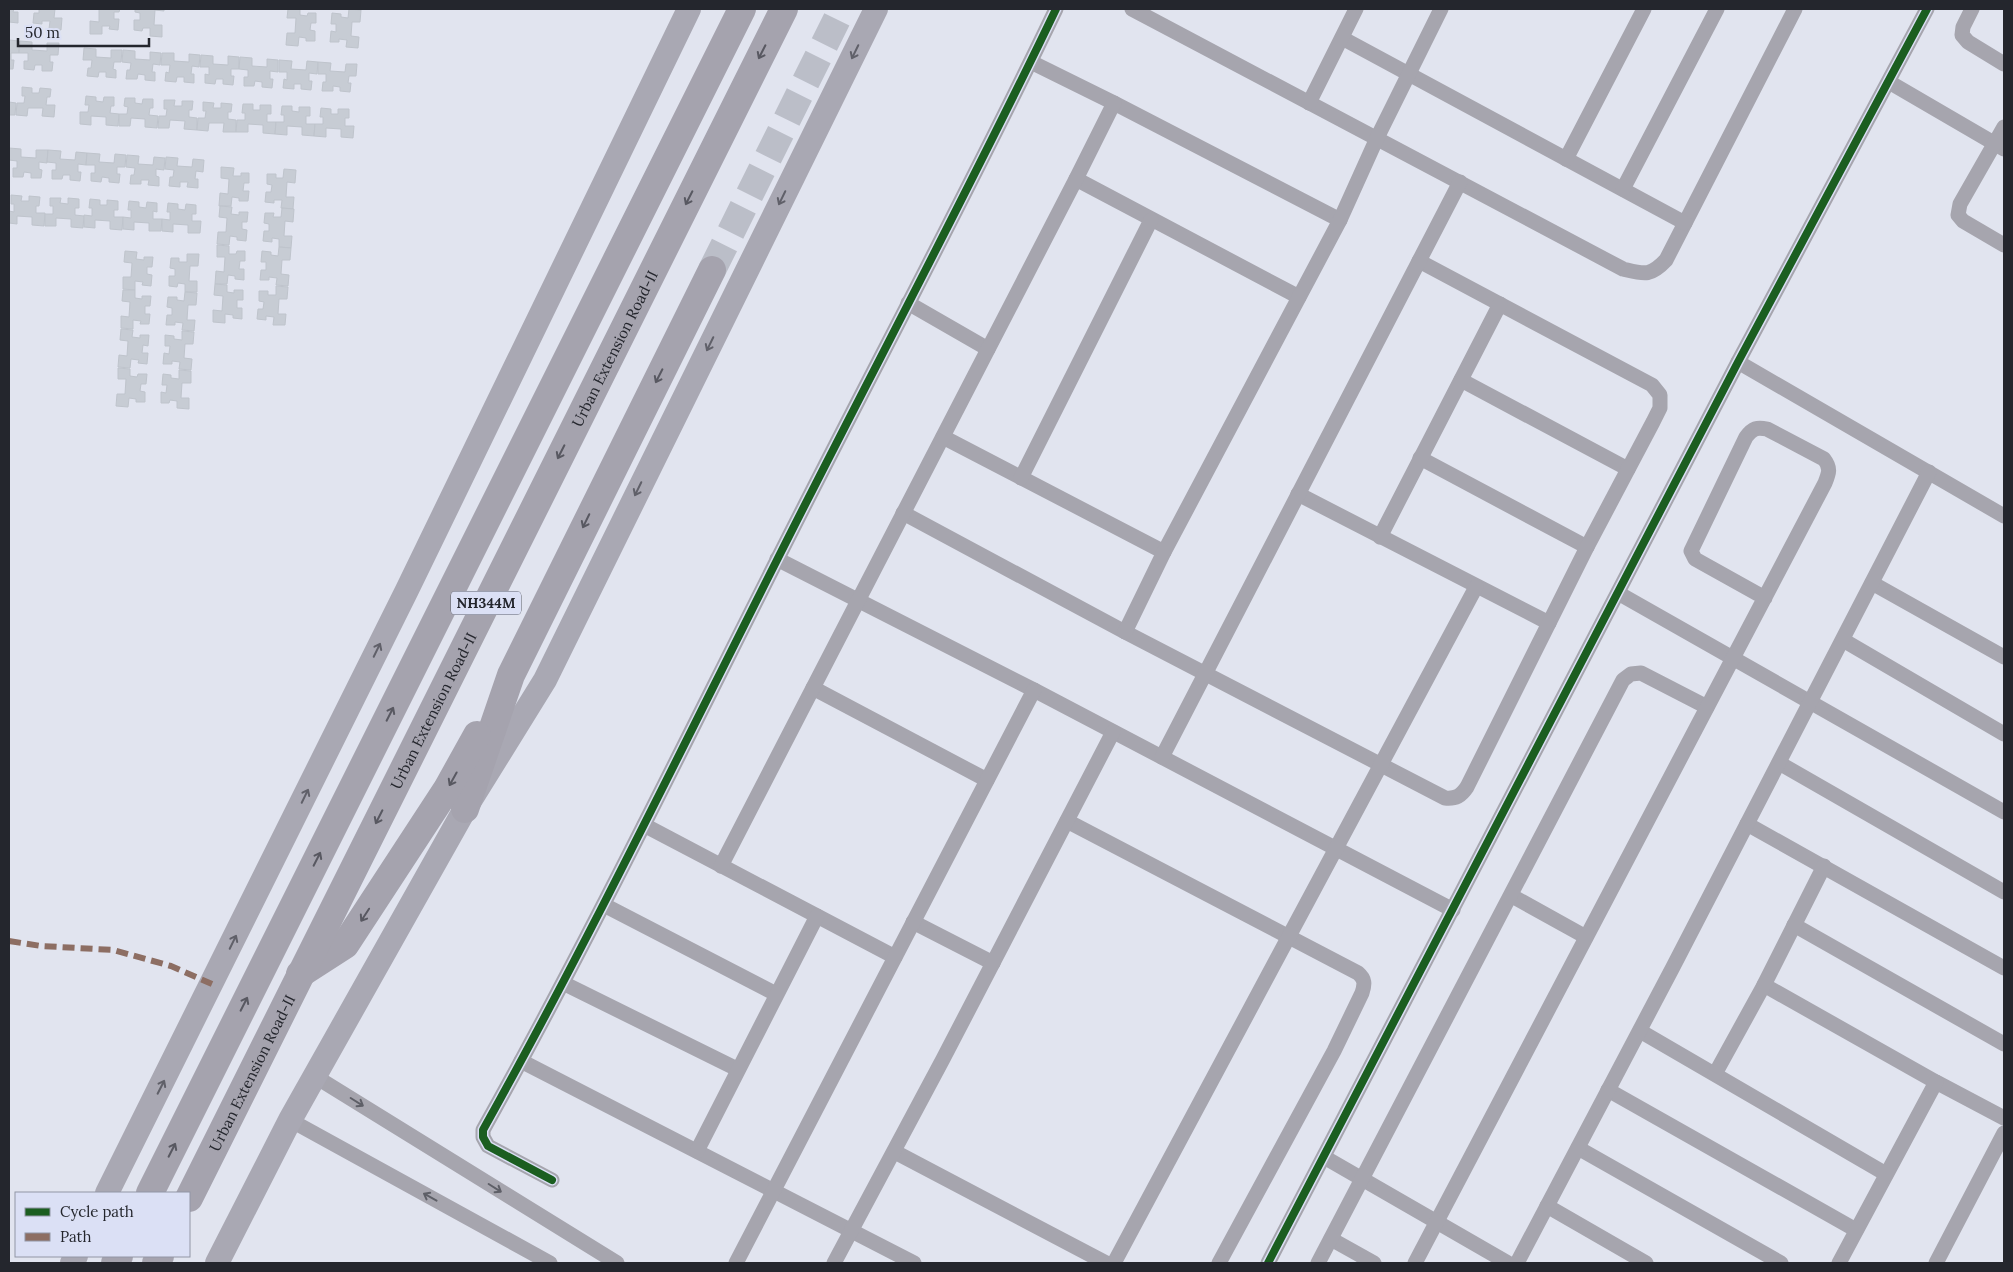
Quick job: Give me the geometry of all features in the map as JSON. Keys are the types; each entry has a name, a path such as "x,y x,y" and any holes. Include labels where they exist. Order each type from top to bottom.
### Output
{"highway":[{"name":"NH344M","path":"150,1192 742,9"},
{"name":"Urban Extension Road-II","path":"190,1196 784,9"},
{"path":"299,975 345,946 447,789 511,675 712,270"},
{"path":"465,809 511,675"}],"main road":[{"path":"107,1192 407,590 689,9"},
{"path":"217,1263 290,1120 316,1077 465,809 545,680 876,9"}],"street":[{"path":"552,1180 488,1146 483,1137 483,1130 604,905 777,559 989,147 1056,9"},
{"path":"1132,9 1624,269 1644,274 1656,271 1666,260 1795,9"},
{"path":"1309,102 1356,9"},
{"path":"1125,632 1164,552 1340,220 1377,138 1441,9"},
{"path":"1566,159 1644,9"},
{"path":"1623,189 1717,9"},
{"path":"1268,1263 1738,362 1927,9"},
{"path":"1972,9 1963,27 1962,35 1968,42 2004,64"},
{"path":"1342,38 1685,223"},
{"path":"1031,62 1340,220"},
{"path":"1889,82 2000,147"},
{"path":"721,866 1114,103"},
{"path":"2004,127 2000,147 1960,204 1958,214 1963,222 2004,245"},
{"path":"1076,179 1300,297"},
{"path":"1162,758 1460,182"},
{"path":"1021,478 1151,220"},
{"path":"903,513 1125,632 1445,798 1454,798 1462,795 1660,408 1660,395 1652,385 1419,261"},
{"path":"908,303 988,349"},
{"path":"1380,537 1500,304"},
{"path":"1738,362 2004,516"},
{"path":"1461,380 1628,469"},
{"path":"1415,1263 1732,658 1765,598 1825,483 1829,472 1829,465 1824,458 1768,429 1757,428 1751,431 1746,438 1691,550 1694,559 1765,598"},
{"path":"942,437 1164,552"},
{"path":"1420,458 1587,548"},
{"path":"1517,1263 1640,1031 1929,472"},
{"path":"1298,494 1549,623"},
{"path":"777,559 1034,690 1453,910"},
{"path":"1872,583 2004,657"},
{"path":"1114,1263 1476,587"},
{"path":"1618,593 2004,812"},
{"path":"1843,640 2004,734"},
{"path":"1318,1263 1512,896 1623,680 1631,674 1641,673 1707,707"},
{"path":"813,688 987,780"},
{"path":"736,1263 1034,690"},
{"path":"834,1263 1113,732"},
{"path":"1778,763 2004,892"},
{"path":"1066,821 1289,936 1358,973 1363,978 1365,984 1362,993 1334,1051 1219,1263"},
{"path":"1747,824 2004,968"},
{"path":"644,825 895,957"},
{"path":"1715,1074 1764,985 1824,866"},
{"path":"1512,896 1586,937"},
{"path":"604,905 776,994"},
{"path":"697,1151 817,916"},
{"path":"913,922 993,963"},
{"path":"1794,925 2004,1044"},
{"path":"563,983 738,1069"},
{"path":"1764,985 2004,1118"},
{"path":"1640,1031 1886,1174"},
{"path":"521,1061 914,1263"},
{"path":"316,1077 616,1263"},
{"path":"1839,1263 1936,1082"},
{"path":"1608,1090 1856,1230"},
{"path":"290,1120 550,1263"},
{"path":"1936,1263 2004,1133"},
{"path":"1578,1148 1781,1263"},
{"path":"894,1152 1106,1263"},
{"path":"1324,1157 1508,1263"},
{"path":"1547,1206 1646,1263"},
{"path":"1331,1239 1374,1263"}],"building":[{"path":"9,9 14,9 13,12 18,12 18,23 9,22"},
{"path":"39,9 55,9 54,18 62,18 61,30 49,29 50,21 42,21 42,24 33,23 34,13 39,13"},
{"path":"99,9 120,9 119,12 114,12 114,19 119,19 118,30 109,29 110,26 102,26 102,34 90,34 90,21 99,22"},
{"path":"135,9 164,9 164,11 155,10 154,25 162,25 162,37 150,36 150,28 143,28 142,31 134,30 134,20 140,20 140,13 135,12"},
{"path":"288,9 300,9 300,15 307,16 308,13 316,13 316,23 311,23 310,30 315,31 315,41 306,41 306,38 299,37 298,46 286,45 287,33 295,33 296,18 287,18"},
{"path":"349,9 361,10 360,22 352,22 351,36 359,37 358,48 346,47 347,40 339,39 339,42 330,42 331,31 336,32 336,24 331,24 332,13 341,14 341,17 348,18"},
{"path":"9,40 19,41 19,53 11,53 11,60 14,60 13,69 9,69"},
{"path":"20,41 32,42 32,50 47,51 47,43 59,43 58,55 50,55 50,62 53,62 52,71 42,71 42,65 35,65 34,70 24,69 24,61 28,61 28,53 19,53"},
{"path":"84,48 96,49 96,57 111,58 111,50 122,50 121,62 114,62 113,69 116,70 116,78 106,77 106,72 99,72 98,77 87,76 92,60 83,60"},
{"path":"123,50 135,51 135,59 150,60 150,52 161,53 160,65 153,64 152,72 155,72 155,81 145,80 145,75 138,74 137,79 126,79 127,70 130,70 131,63 122,62"},
{"path":"162,53 174,53 174,61 189,62 189,54 200,55 199,67 192,66 191,74 194,74 194,83 184,82 184,77 177,77 176,82 165,81 166,72 169,73 170,65 161,65"},
{"path":"201,55 213,56 213,64 228,65 228,56 239,57 239,69 231,69 231,76 234,76 233,85 223,84 223,79 216,79 215,84 205,83 205,74 209,75 209,67 200,67"},
{"path":"240,57 252,58 252,66 267,67 267,59 278,60 278,72 270,71 270,79 273,79 272,88 262,87 262,82 255,81 254,86 244,86 244,77 248,77 248,70 239,69"},
{"path":"279,60 292,61 291,69 306,70 307,61 318,62 317,74 309,73 309,81 312,81 311,90 301,89 301,84 294,84 294,89 283,88 284,79 287,80 287,72 279,72"},
{"path":"318,62 331,63 330,71 345,72 346,64 357,64 356,76 349,76 348,83 351,83 350,92 340,91 340,87 333,86 333,91 322,91 323,82 326,82 326,74 318,74"},
{"path":"22,87 32,88 32,93 39,93 40,88 51,89 46,105 55,105 54,117 42,116 43,108 28,108 27,116 16,115 17,103 24,103 25,96 22,96"},
{"path":"86,96 96,97 96,101 103,102 104,97 114,97 114,106 111,106 110,113 119,114 118,126 106,125 106,117 91,116 91,125 80,124 80,112 88,112 89,105 85,105"},
{"path":"125,98 135,98 135,103 142,104 143,99 153,99 153,108 150,108 149,115 158,116 157,128 145,127 145,119 131,118 130,126 119,126 119,114 127,114 128,107 124,106"},
{"path":"164,100 175,100 174,106 182,106 182,101 193,101 192,110 189,110 189,117 197,118 197,130 184,129 185,121 170,120 169,128 158,128 159,116 166,116 167,109 164,109"},
{"path":"9,102 16,103 15,115 9,115"},
{"path":"203,102 214,103 213,108 221,108 221,103 232,104 231,112 228,112 228,119 236,120 236,132 223,132 224,123 209,123 208,131 197,130 198,118 205,118 206,111 203,111"},
{"path":"243,104 253,104 253,110 260,110 260,105 271,105 271,114 267,114 267,122 276,122 275,134 263,133 263,125 248,124 248,132 236,132 237,120 245,120 245,113 242,113"},
{"path":"282,106 292,106 292,111 299,112 299,107 310,107 310,116 306,116 306,124 315,124 314,136 302,135 302,127 287,126 287,135 275,134 276,122 284,122 284,115 281,115"},
{"path":"321,108 331,109 331,114 338,114 338,109 349,109 349,118 345,118 345,126 354,126 353,138 341,137 341,129 326,128 326,137 314,136 315,124 323,124 323,117 320,117"},
{"path":"9,148 21,149 21,157 36,158 36,150 48,150 47,163 39,162 39,169 42,170 41,178 31,178 31,173 24,172 23,177 13,177 13,168 17,168 17,161 9,160"},
{"path":"48,150 61,151 60,159 75,160 76,152 87,153 86,165 78,164 78,172 81,172 80,181 70,180 70,175 63,175 62,179 52,179 52,170 56,170 56,163 47,162"},
{"path":"87,153 100,154 99,162 114,163 115,154 126,155 125,167 117,167 117,174 120,174 119,183 109,182 109,178 102,177 101,182 91,181 91,173 95,173 95,165 86,165"},
{"path":"127,155 139,156 138,164 153,165 154,157 165,158 164,170 156,169 156,176 159,177 159,186 148,185 149,180 141,180 141,184 130,184 131,175 134,175 135,168 126,167"},
{"path":"166,157 178,158 177,166 192,167 193,159 204,160 203,172 196,171 195,179 198,179 198,188 187,187 188,182 180,182 180,187 169,186 170,177 173,177 174,170 165,169"},
{"path":"221,167 234,168 233,176 249,173 249,183 244,183 243,191 249,191 248,201 239,201 239,198 232,197 231,206 219,206 220,193 228,194 229,179 221,178"},
{"path":"284,169 296,170 295,183 287,182 286,197 294,197 293,209 281,208 282,200 274,200 274,203 265,202 266,192 271,192 272,185 267,184 267,174 276,174 276,178 283,178"},
{"path":"11,195 22,196 21,201 29,201 29,196 40,197 39,206 36,206 36,213 45,213 44,226 32,225 32,217 17,216 17,224 9,223 9,211 14,212 14,204 11,204"},
{"path":"50,198 61,198 60,203 68,204 68,198 79,199 79,208 75,208 75,215 84,216 83,228 71,227 71,219 56,218 56,226 45,226 45,214 53,214"},
{"path":"90,199 100,200 100,205 107,205 107,200 118,201 118,210 114,210 114,217 123,217 122,230 110,229 110,221 95,220 95,228 84,227 84,215 92,216 92,208 89,208"},
{"path":"129,201 139,202 139,207 146,208 147,202 157,203 157,212 153,211 153,219 162,219 161,231 149,231 149,223 134,222 134,230 123,229 123,217 131,218 131,210 128,210"},
{"path":"168,203 178,204 178,209 185,210 186,204 196,205 196,214 192,214 192,221 201,221 200,233 188,233 188,225 173,224 173,232 162,231 162,219 170,220 170,212 167,212"},
{"path":"220,206 232,207 231,214 239,215 239,212 248,212 247,222 242,222 242,229 247,230 246,241 237,240 237,237 230,236 229,245 217,244 218,232 226,232 227,218 219,217"},
{"path":"282,208 294,209 293,222 285,221 284,236 292,236 291,248 279,247 279,239 272,238 272,242 263,241 264,231 269,231 269,224 264,223 265,213 274,213 273,217 281,217"},
{"path":"217,245 229,246 229,254 245,251 245,261 240,261 239,269 244,269 244,280 235,279 235,276 228,275 227,284 215,284 216,271 224,272 225,257 217,257"},
{"path":"279,247 291,248 290,260 282,260 281,274 289,275 288,286 276,285 277,278 269,277 269,280 260,280 261,270 266,270 266,262 261,262 262,251 271,252 271,255 278,256"},
{"path":"125,251 137,252 136,259 144,260 144,257 153,257 152,267 147,267 147,274 152,275 151,286 142,285 143,282 135,281 135,290 123,289 123,277 131,277 132,263 124,262"},
{"path":"187,254 199,254 198,266 190,266 189,281 197,281 197,292 185,292 185,284 178,283 177,287 169,286 169,276 175,276 175,269 170,268 171,258 179,258 179,262 187,262"},
{"path":"215,284 227,285 227,292 234,293 234,290 243,290 243,300 237,300 237,308 242,308 242,319 233,318 233,315 225,314 225,323 213,322 213,310 222,311 223,296 214,295"},
{"path":"276,286 288,287 287,299 279,299 278,314 286,314 285,325 273,325 274,317 266,316 266,320 257,319 258,309 263,309 264,302 259,301 259,291 268,291 268,295 276,295"},
{"path":"123,290 135,290 135,298 142,299 142,296 151,296 150,306 145,306 145,314 150,314 149,324 140,324 141,321 133,320 133,329 121,328 121,316 129,317 130,302 122,301"},
{"path":"185,292 197,293 196,305 188,305 187,320 195,320 194,331 182,330 183,323 175,322 175,325 166,325 167,315 172,315 172,308 167,307 168,297 177,297 177,300 184,301"},
{"path":"121,329 133,330 132,337 140,338 140,335 149,335 148,346 143,345 142,353 148,353 147,364 138,363 139,360 131,359 130,368 118,367 119,355 127,356 128,341 120,340"},
{"path":"182,331 194,332 193,344 185,344 184,358 192,359 191,370 179,369 180,362 172,361 172,364 163,364 164,353 169,354 170,346 165,346 165,335 174,336 174,339 182,340"},
{"path":"118,368 130,369 130,376 137,377 138,374 147,374 146,384 141,384 140,391 145,392 145,402 136,402 136,399 129,398 128,407 116,406 117,394 125,394 126,379 118,379"},
{"path":"179,370 191,371 191,383 182,383 181,398 189,398 189,409 177,408 177,401 170,400 169,403 161,403 161,392 166,393 167,385 162,385 163,374 179,379"}],"tunnel":[{"path":"712,270 842,9"}],"marked path":[{"path":"9,941 41,946 113,950 171,966 212,984"}],"cycle path":[{"path":"552,1180 488,1146 483,1137 483,1130 559,990 632,848 988,148 1056,9"},
{"path":"1268,1263 1738,362 1927,9"}]}
